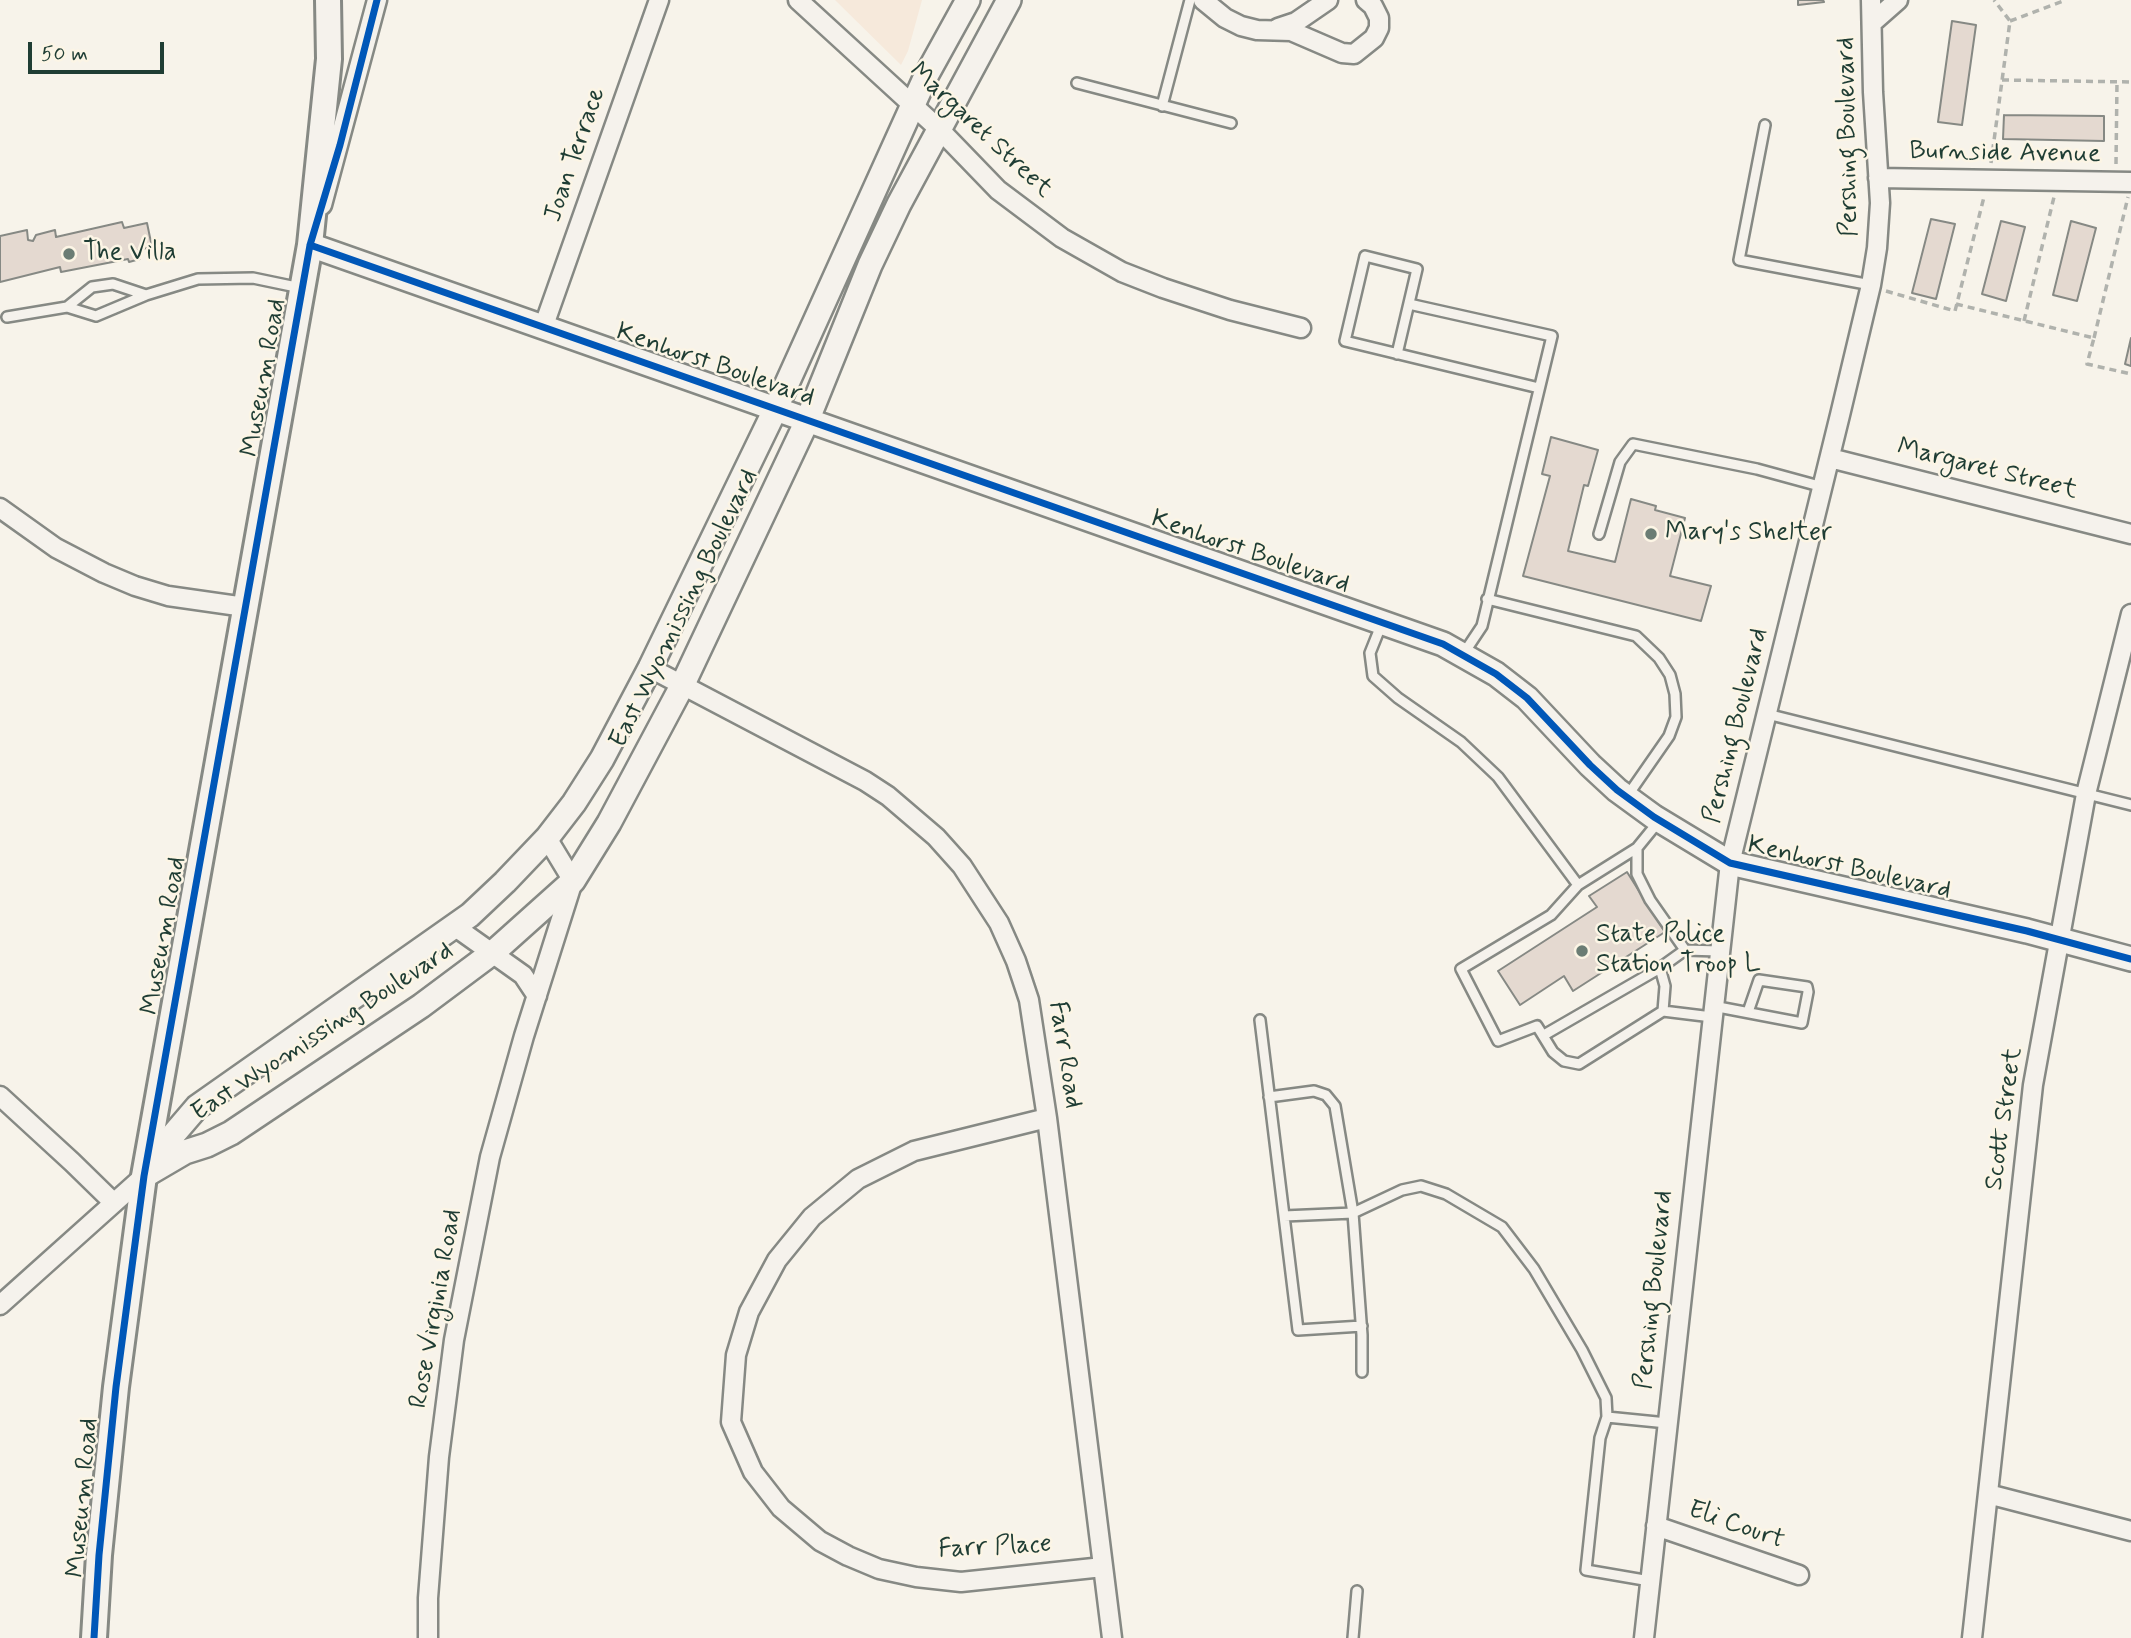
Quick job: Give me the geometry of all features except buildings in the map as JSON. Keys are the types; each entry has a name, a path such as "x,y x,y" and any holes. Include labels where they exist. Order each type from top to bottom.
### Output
{"main road":[{"name":"Museum Road","path":"94,1638 99,1555 116,1387 144,1176 310,245 329,60 328,0"}],"street":[{"path":"310,245 340,145 377,0"},
{"name":"Joan Terrace","path":"543,328 659,0"},
{"name":"Margaret Street","path":"798,0 940,130 998,190 1062,238 1094,258 1163,288 1230,310 1301,328"},
{"name":"East Wyomissing Boulevard","path":"144,1176 197,1107 470,915 547,838 574,803 602,759 650,668 775,410 926,76 968,0"},
{"name":"East Wyomissing Boulevard","path":"144,1176 185,1152 231,1133 421,1006 491,953 573,881 609,823 682,686 807,421 870,265 919,166 1009,0"},
{"path":"1203,0 1225,18 1241,26 1257,30 1291,31 1342,53 1354,54 1374,38 1379,28 1379,18 1373,6 1366,0"},
{"path":"1275,29 1296,22 1328,0"},
{"name":"Pershing Boulevard","path":"1644,1638 1730,863 1871,285 1880,203 1871,0"},
{"path":"1873,22 1898,0"},
{"name":"Burnside Avenue","path":"1878,178 2126,183"},
{"name":"Kenhorst Boulevard","path":"310,245 1443,644 1496,674 1527,698 1590,765 1626,797 1659,821 1730,863 2131,959"},
{"name":"Margaret Street","path":"1830,458 2131,534"},
{"path":"0,508 56,548 135,586 168,596 246,607"},
{"name":"Scott Street","path":"1972,1638 2033,1086 2086,794 2131,614"},
{"name":"Farr Road","path":"650,668 865,781 905,809 936,837 962,866 999,923 1029,1000 1047,1118 1112,1638"},
{"path":"547,838 573,881"},
{"name":"Rose Virginia Road","path":"428,1638 428,1598 439,1457 454,1340 485,1180 573,881"},
{"path":"454,926 523,975 537,996"},
{"path":"0,1096 114,1203"},
{"name":"Farr Place","path":"1047,1118 936,1143 914,1151 858,1179 812,1217 777,1260 749,1312 736,1355 731,1422 753,1472 781,1508 820,1541 879,1569 916,1577 961,1582 1103,1567"},
{"path":"0,1305 144,1176"},
{"path":"1988,1494 2131,1531"},
{"name":"Eli Court","path":"1656,1526 1799,1575"}],"lane":[{"path":"1162,106 1190,0"},
{"path":"1077,83 1231,124"},
{"path":"1765,125 1740,260 1871,285"},
{"path":"1397,354 1417,268 1365,256 1345,341 1397,354 1539,388"},
{"path":"7,317 67,307 96,316 146,295 198,279 253,278 303,288"},
{"path":"67,307 92,287 113,284 146,295"},
{"path":"1409,304 1552,336 1482,625 1463,654"},
{"path":"1599,534 1620,462 1633,444 1757,469 1823,487"},
{"path":"1487,599 1636,636 1659,658 1670,675 1675,694 1676,717 1669,736 1626,797"},
{"path":"1382,622 1370,653 1373,676 1398,698 1461,743 1498,777 1578,885"},
{"path":"1767,714 2131,805"},
{"path":"1659,821 1637,848 1578,885 1551,915 1461,969 1498,1041 1537,1026 1553,1052 1564,1061 1579,1064 1663,1011 1748,1012 1802,1023 1807,987 1762,980 1756,982 1748,1012"},
{"path":"1637,848 1637,874 1650,900 1685,950"},
{"path":"1544,1035 1660,968 1685,950 1719,951"},
{"path":"1660,968 1665,986 1663,1011"},
{"path":"1260,1020 1298,1330 1362,1326"},
{"path":"1269,1097 1314,1091 1326,1095 1335,1105 1353,1213 1362,1326 1362,1372"},
{"path":"1284,1216 1353,1213 1402,1190 1421,1186 1446,1194 1503,1227 1534,1269 1582,1350 1606,1398 1607,1417 1600,1438 1586,1570 1650,1581"},
{"path":"1607,1417 1667,1423"},
{"path":"1353,1638 1357,1591"}],"path":[{"path":"2010,21 2066,0"},
{"path":"2002,80 2131,82"},
{"path":"2117,82 2126,183 2087,364 2131,374"},
{"path":"2024,321 2059,181"},
{"path":"1956,304 2094,338"}],"shaded area":[{"path":"835,0 922,0 908,51 901,65"}],"cycle path":[{"path":"94,1638 99,1555 116,1387 144,1176 310,245 340,145 377,0"},
{"path":"310,245 1443,644 1496,674 1527,698 1617,790 1654,817 1730,863 2027,931 2131,959"}],"place":[{"name":"The Villa","path":"69,254"},
{"name":"Mary's Shelter","path":"1651,534"},
{"name":"State Police Station Troop L","path":"1582,951"}]}
